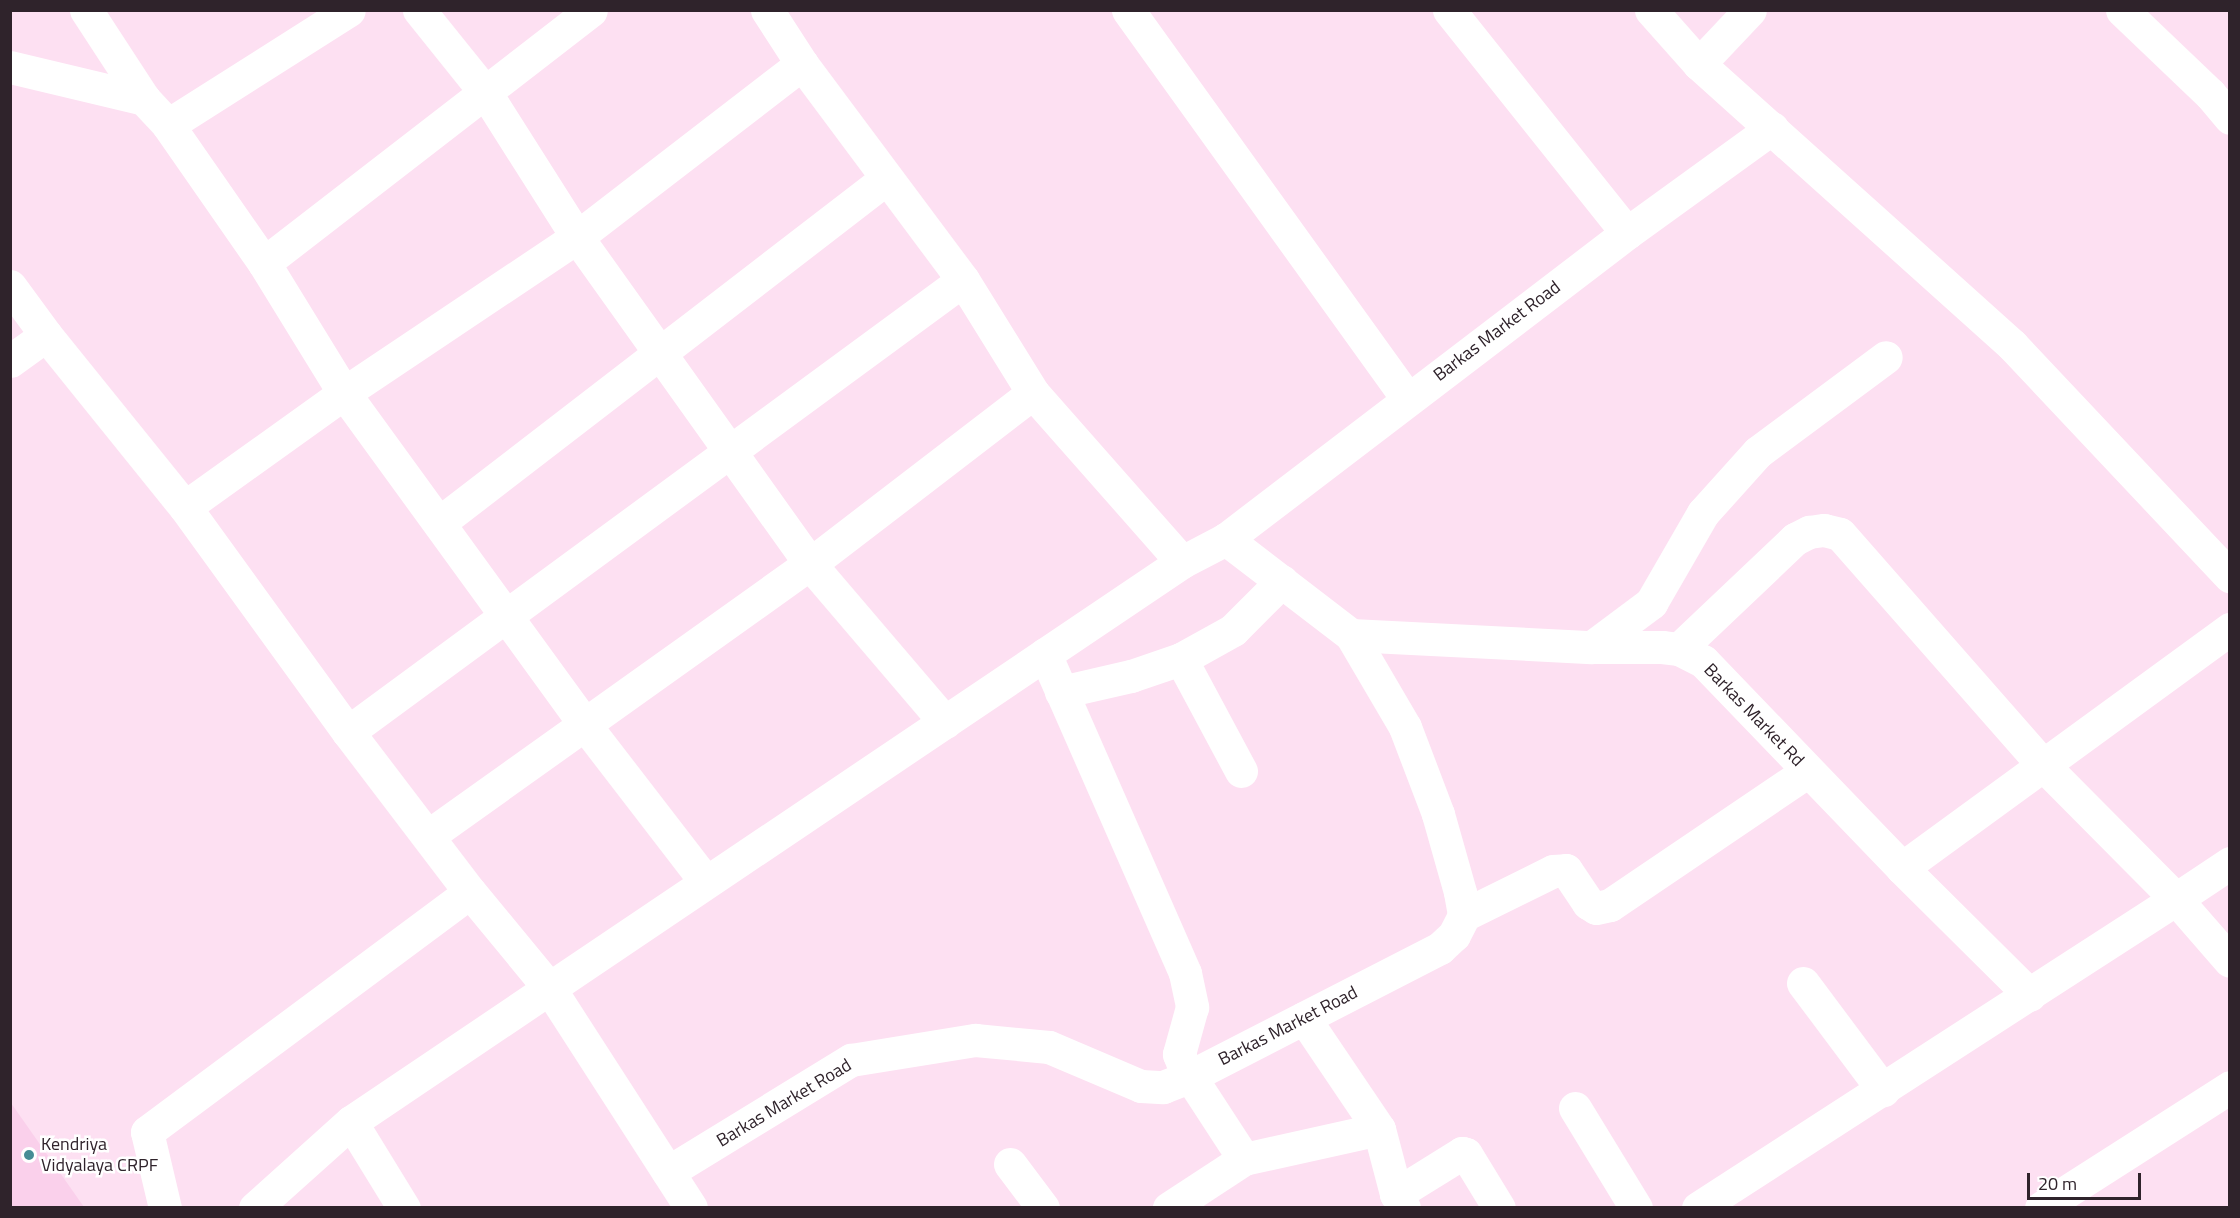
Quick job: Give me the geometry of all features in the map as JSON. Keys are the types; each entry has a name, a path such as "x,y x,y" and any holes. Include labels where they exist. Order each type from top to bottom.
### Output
{"street":[{"path":"87,10 144,99 168,125 264,263 344,393 585,725 706,882"},
{"path":"168,125 349,10"},
{"path":"419,10 485,92 577,237 810,564 945,722"},
{"path":"264,263 591,10"},
{"path":"766,10 801,63 963,280 1034,393 1182,562"},
{"path":"1128,10 1408,399"},
{"path":"1449,10 1627,233"},
{"path":"1651,10 1699,64 2012,345 2229,576"},
{"path":"1699,64 1750,10"},
{"path":"2122,10 2223,98"},
{"path":"185,507 344,393 577,237 801,63"},
{"path":"10,67 144,99"},
{"name":"Barkas Market Road","path":"255,1208 351,1122 1182,562 1226,539 1627,233 1772,128"},
{"path":"439,523 887,178"},
{"path":"348,732 505,615 731,453 963,280"},
{"path":"10,286 185,507 348,732 470,892 550,989 690,1208"},
{"path":"10,361 46,334"},
{"path":"1592,647 1651,603 1703,513 1758,452 1886,357"},
{"path":"428,836 810,564 1034,393"},
{"path":"1679,649 1795,539 1809,532 1824,530 1840,534 2043,765 2176,899 2229,961"},
{"path":"1226,539 1351,635 1405,727 1438,814 1464,915 1552,871 1566,870 1588,903 1596,908 1610,905 1808,771"},
{"path":"1061,692 1131,676 1181,659 1233,630 1282,581"},
{"path":"1902,868 2229,629"},
{"name":"Barkas Market Rd","path":"1351,635 1679,649 1703,661 1902,868 2030,995"},
{"path":"1045,654 1185,973 1192,1007 1179,1054 1189,1077 1244,1160"},
{"path":"1181,659 1241,771"},
{"path":"1698,1208 2030,995 2229,863"},
{"path":"165,1208 147,1132 470,892"},
{"name":"Barkas Market Road","path":"668,1172 851,1060 975,1040 1049,1047 1141,1086 1163,1087 1189,1077 1440,948 1454,935 1464,915"},
{"path":"1803,983 1883,1090"},
{"path":"1304,1018 1379,1129 1400,1201 1462,1153 1466,1154 1499,1208"},
{"path":"2041,1208 2229,1087"},
{"path":"1575,1108 1636,1208"},
{"path":"351,1122 404,1208"},
{"path":"1169,1208 1244,1160 1379,1129"},
{"path":"1010,1164 1043,1208"}],"shaded area":[{"name":"Kendriya Vidyalaya CRPF","path":"11,1103 84,1207 11,1207"}],"place":[{"name":"Kendriya Vidyalaya CRPF","path":"29,1155"}]}
